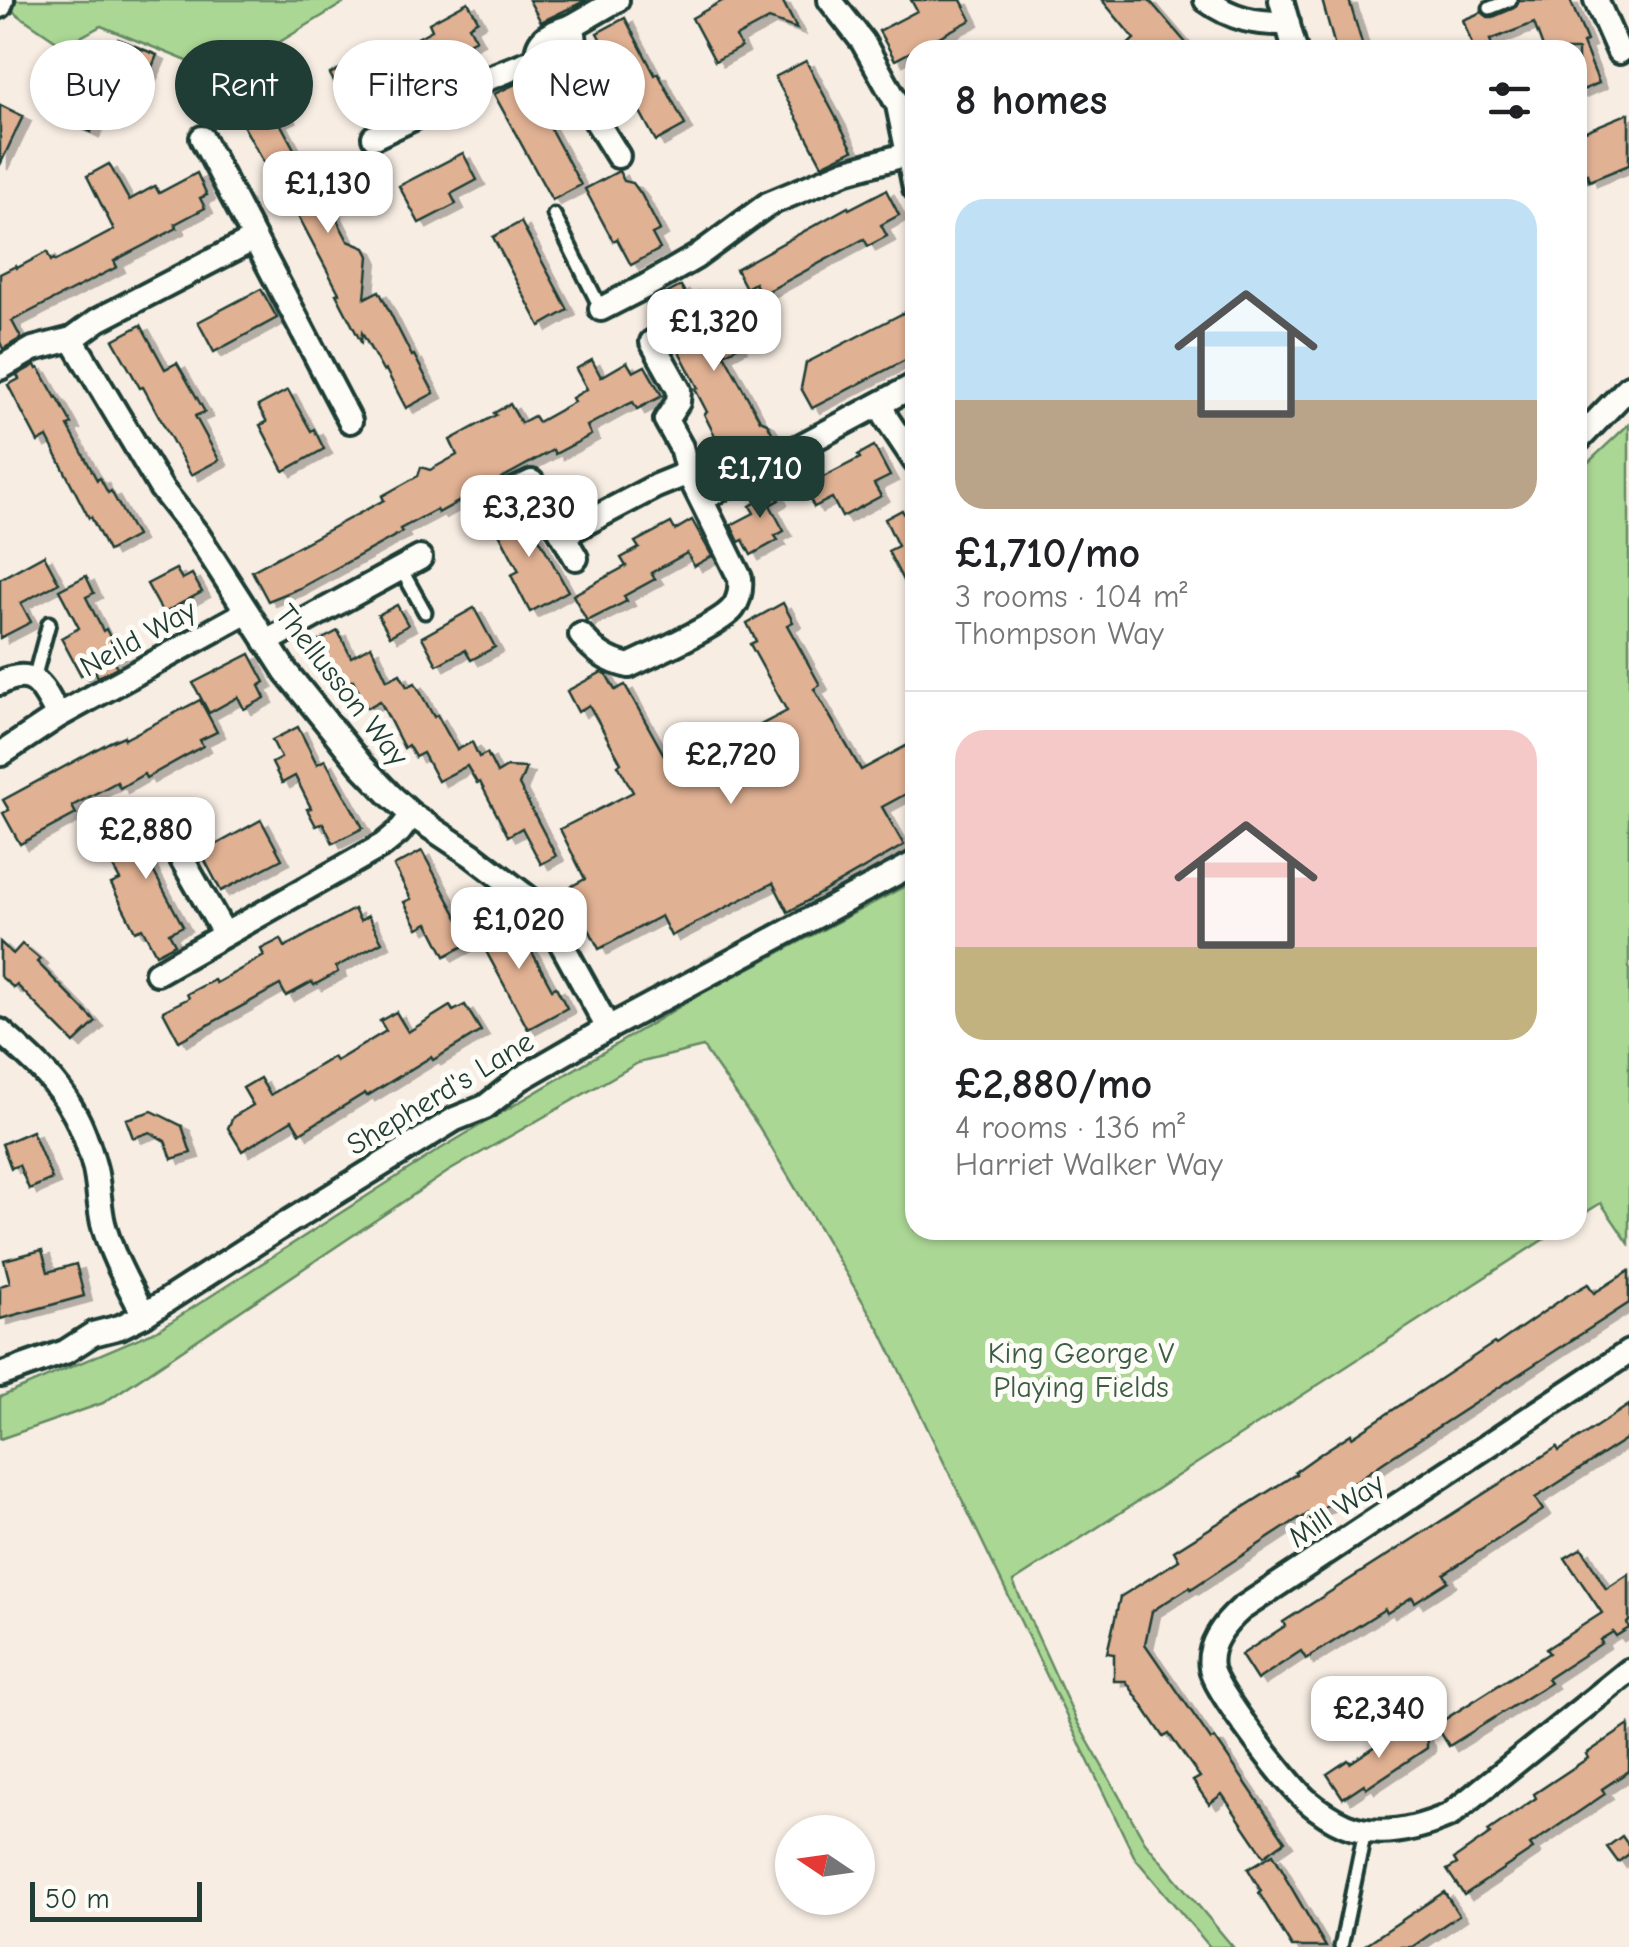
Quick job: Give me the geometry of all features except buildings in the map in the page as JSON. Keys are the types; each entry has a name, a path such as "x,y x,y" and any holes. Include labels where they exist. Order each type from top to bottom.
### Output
{"street":[{"path":"542,40 618,0"},
{"path":"830,0 905,98"},
{"path":"1206,0 1232,16 1265,24 1285,12 1292,40"},
{"path":"1596,0 1618,52"},
{"path":"572,26 573,40"},
{"path":"374,136 418,116 461,89 513,68"},
{"path":"602,130 618,156"},
{"path":"202,138 350,422"},
{"path":"600,308 696,256 768,204 846,172 905,155"},
{"path":"0,368 33,349 72,339 98,320 254,239"},
{"name":"Thellusson Way","path":"72,339 161,488 196,534 286,672 361,765 412,815 536,905 608,1028"},
{"path":"581,634 594,652 629,666 728,613 741,587 666,420 678,402 678,390 652,342"},
{"path":"1587,431 1629,387"},
{"path":"702,499 905,391"},
{"path":"881,404 905,446"},
{"path":"563,535 656,486 688,474"},
{"path":"484,505 532,482 576,558"},
{"path":"266,642 410,563"},
{"name":"Neild Way","path":"0,754 58,716 246,612"},
{"path":"0,683 21,676 34,679"},
{"name":"Neild Way","path":"34,679 58,716"},
{"path":"156,973 382,845 412,815"},
{"path":"179,854 224,934"},
{"name":"Shepherd's Lane","path":"0,1375 66,1352 93,1334 144,1316 455,1118 485,1106 520,1079 905,868"},
{"path":"0,1031 43,1070 72,1110 94,1168 103,1224 144,1316"},
{"name":"Mill Way","path":"1365,1831 1324,1814 1304,1798 1220,1688 1211,1667 1222,1626 1241,1609 1629,1352"},
{"path":"1365,1831 1409,1829 1450,1815 1629,1671"}],"lane":[{"path":"1490,8 1510,0"},
{"path":"554,215 600,308"},
{"path":"410,563 425,612"},
{"path":"34,679 48,623"},
{"path":"1341,1947 1365,1831"}],"green space":[{"path":"12,0 345,2 283,40 175,40 175,56 155,48 155,40 135,40 101,26 75,40 55,40 8,8"},
{"path":"1629,424 1629,1244 1601,1203 1587,1212 1587,464"},
{"name":"King George V Playing Fields","path":"905,886 905,1240 1543,1240 1013,1582 1076,1720 1145,1842 1233,1947 1210,1947 1135,1858 881,1332 759,1127 703,1047 638,1063 449,1171 103,1403 0,1439 0,1397 158,1330 437,1151 701,994"}]}
